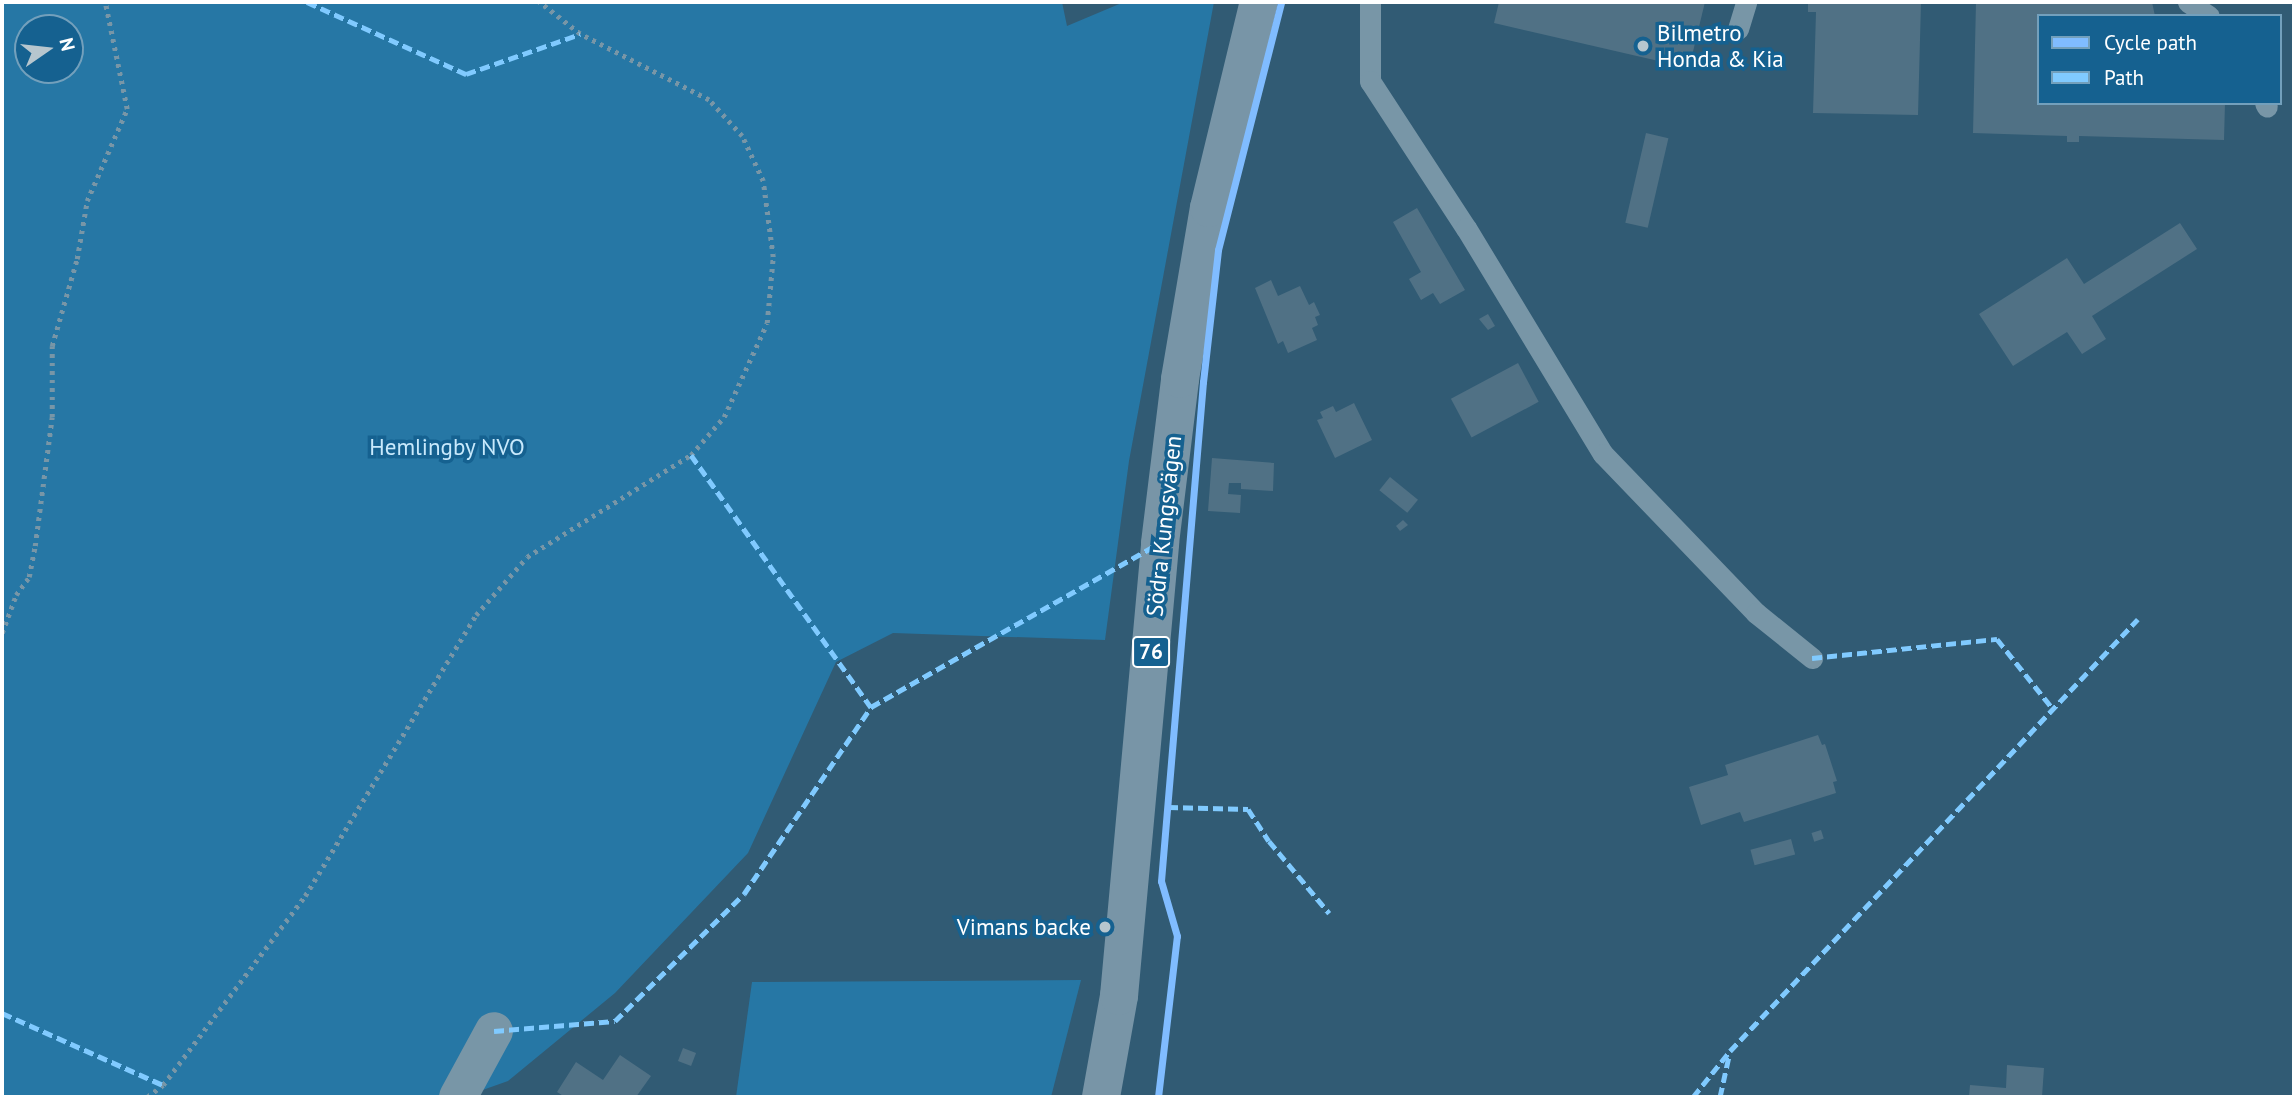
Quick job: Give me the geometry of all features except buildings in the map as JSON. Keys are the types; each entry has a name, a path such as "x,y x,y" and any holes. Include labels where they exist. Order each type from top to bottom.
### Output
{"main road":[{"name":"Södra Kungsvägen","path":"1101,1097 1119,996 1160,544 1180,379 1209,208 1259,2"}],"street":[{"path":"458,1097 494,1031"}],"lane":[{"path":"1370,2 1370,81 1466,228 1603,454 1756,613 1812,658"},
{"path":"1738,29 1745,2"},
{"path":"2188,2 2206,14"}],"path":[{"path":"2,633 16,595 29,577 35,547 51,417 52,346 77,259 87,201 127,109 105,2"},
{"path":"147,1097 163,1085 305,896 476,615 527,556 691,454 724,417 767,323 773,257 764,181 742,136 709,100 580,34 539,2"}],"green space":[{"name":"Hemlingby NVO","path":"2,2 1062,2 1067,26 1124,2 1214,2 1129,461 1105,640 893,633 836,662 748,853 615,993 508,1081 463,1097 2,1097"},
{"path":"1081,980 1051,1097 736,1097 752,982"}],"marked path":[{"path":"307,2 466,74 580,34"},
{"path":"691,455 871,707"},
{"path":"494,1031 615,1021 744,894 871,707 1160,543"},
{"path":"1693,1097 1730,1051 2138,619"},
{"path":"1812,658 1997,639 2053,709"},
{"path":"1168,807 1248,809 1269,841 1329,913"},
{"path":"2,1013 163,1085"},
{"path":"1720,1097 1729,1056"}],"cycle path":[{"path":"1158,1097 1177,936 1161,881 1203,382 1218,250 1281,2"}],"place":[{"name":"Bilmetro Honda & Kia","path":"1643,46"},
{"name":"Vimans backe","path":"1105,927"}]}
